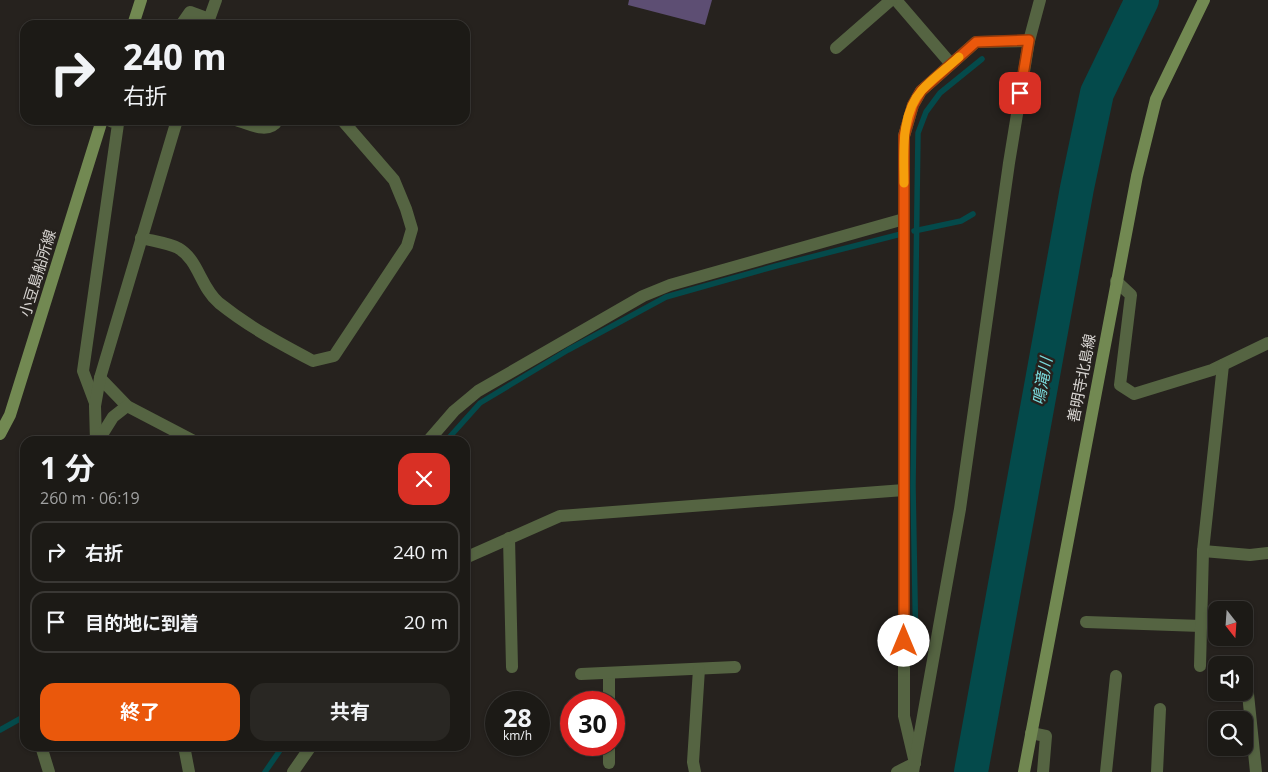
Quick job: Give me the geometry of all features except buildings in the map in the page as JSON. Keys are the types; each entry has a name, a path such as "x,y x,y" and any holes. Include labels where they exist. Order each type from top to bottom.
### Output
{"main road":[{"path":"135,20 142,0"},
{"name":"善明寺北島線","path":"1024,772 1137,176 1156,99 1204,0"},
{"name":"小豆島船所線","path":"0,434 10,415 100,125"}],"street":[{"path":"209,20 216,0"},
{"path":"836,48 891,0"},
{"path":"896,0 951,64"},
{"path":"914,768 960,509 1009,163 1029,40 1040,0"},
{"path":"184,20 192,6 206,20"},
{"path":"914,768 904,716 904,136 913,105 921,91 976,42 1029,40"},
{"path":"95,406 83,371 114,125"},
{"path":"97,436 95,406 100,378 175,125"},
{"path":"252,125 270,128 274,125"},
{"path":"141,238 178,248 190,257 206,289 217,302 259,332 314,361 334,356 407,246 412,229 406,208 394,180 346,125"},
{"path":"432,436 454,411 478,391 642,296 670,285 904,228"},
{"path":"1116,281 1131,295 1120,385 1134,394 1212,370 1268,343"},
{"path":"1200,666 1203,551 1223,364"},
{"path":"100,378 127,406 184,436"},
{"path":"101,436 114,417 127,406"},
{"path":"470,556 560,516 904,490"},
{"path":"509,538 512,667"},
{"path":"1203,551 1250,555 1268,553"},
{"path":"1086,622 1201,626"},
{"path":"581,674 734,667"},
{"path":"695,772 693,762 699,669"},
{"path":"609,673 609,691"},
{"path":"1106,772 1116,676"},
{"path":"1249,701 1256,772"},
{"path":"1157,772 1160,709"},
{"path":"1031,733 1046,736 1043,772"},
{"path":"42,751 48,772"},
{"path":"185,751 189,772"},
{"path":"293,772 308,751"},
{"path":"610,756 610,763"},
{"path":"897,772 914,768"}],"waterway":[{"name":"鳴滝川","path":"971,772 1077,188 1097,93 1142,0"},
{"path":"916,655 913,486 918,133 926,112 940,93 982,59"},
{"path":"914,231 961,221 973,214"},
{"path":"450,436 480,403 568,350 666,297 905,233"},
{"path":"0,730 20,719"},
{"path":"265,772 280,751"}],"slow traffic":[{"path":"904,183 904,136 913,105 921,91 959,57"}],"route":[{"path":"904,641 904,136 913,105 921,91 976,42 1029,40 1020,93"}]}
